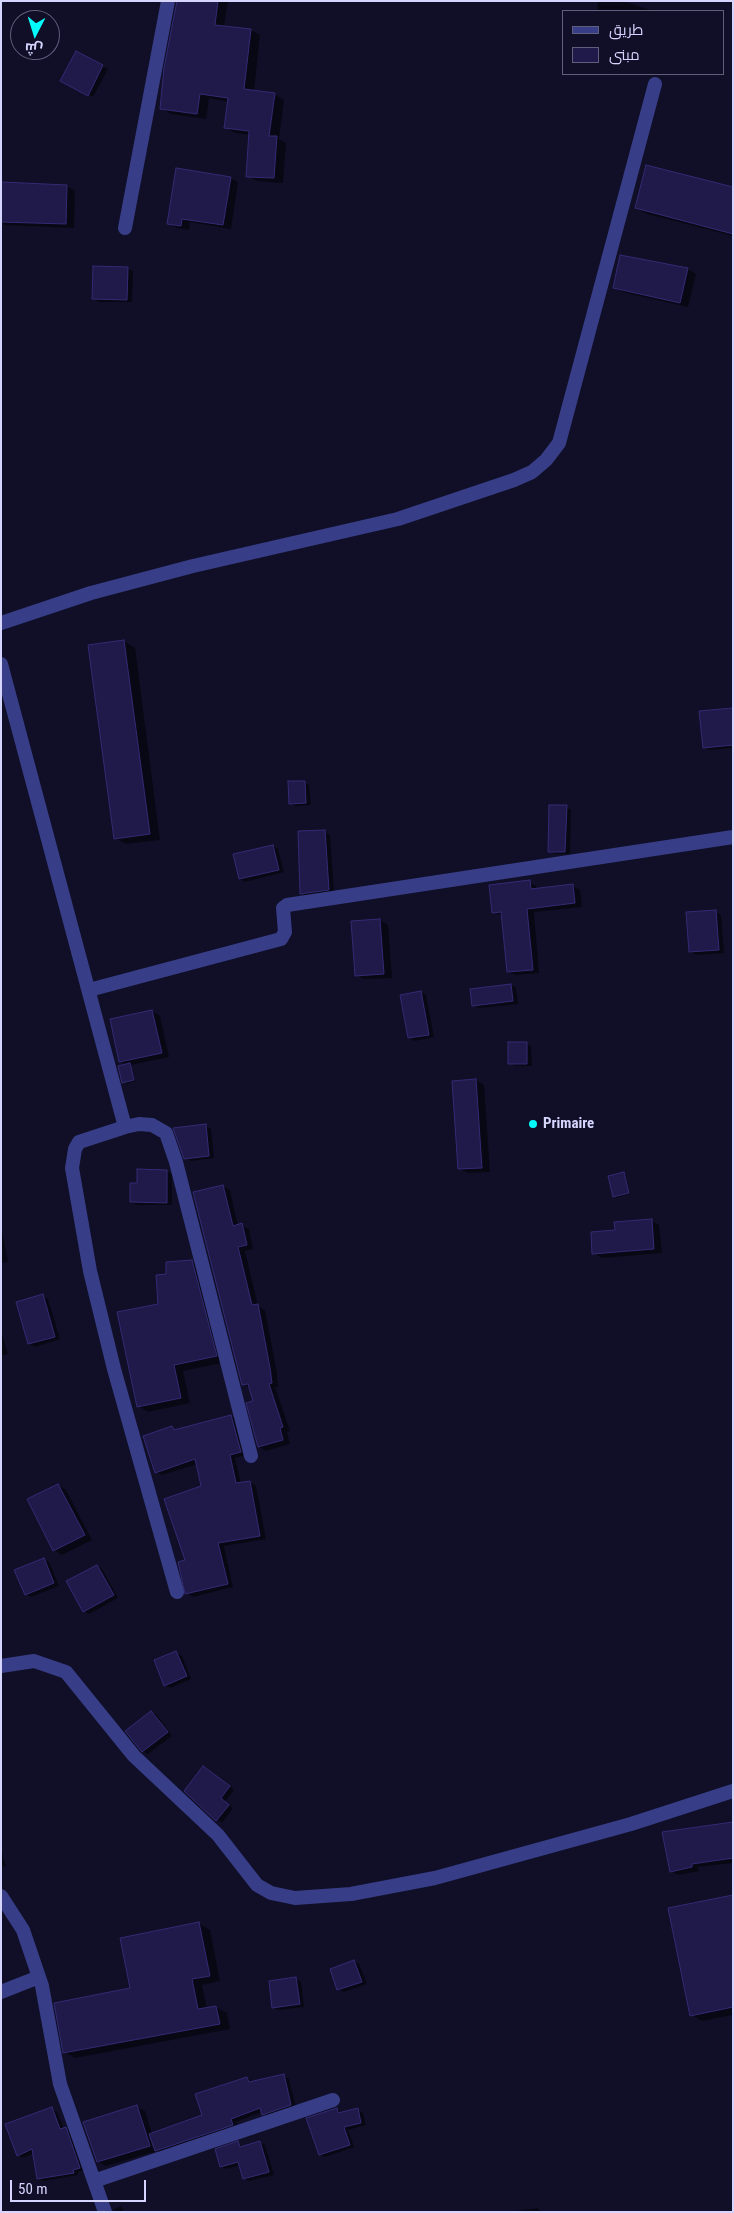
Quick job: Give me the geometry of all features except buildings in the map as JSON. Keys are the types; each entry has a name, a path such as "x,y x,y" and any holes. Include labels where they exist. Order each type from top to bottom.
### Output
{"street":[{"path":"126,228 168,1"},
{"path":"1,623 91,593 192,566 398,519 532,472 546,460 559,443 655,84"},
{"path":"1,664 125,1127"},
{"path":"88,990 281,938 285,932 283,908 287,905 733,837"},
{"path":"177,1592 112,1360 90,1271 72,1168 75,1149 79,1142 125,1127 152,1125 166,1133 176,1162 250,1456"},
{"path":"1,1666 34,1661 66,1672 134,1756 218,1835 257,1884 271,1893 295,1898 351,1894 435,1878 631,1824 733,1791"},
{"path":"1,1896 23,1930 39,1977 60,2084 105,2212"},
{"path":"1,1992 39,1977"},
{"path":"94,2180 333,2100"}],"place":[{"name":"Primaire","path":"533,1124"}]}
